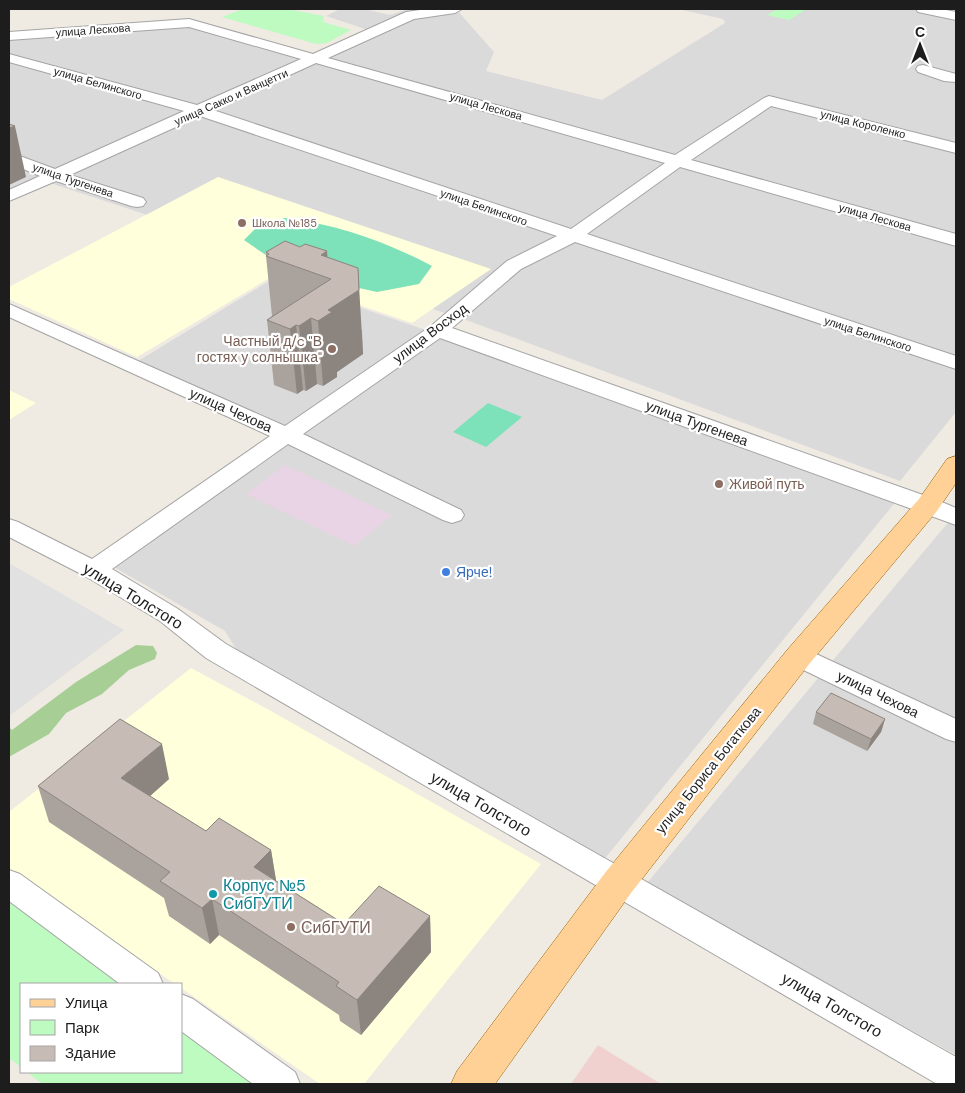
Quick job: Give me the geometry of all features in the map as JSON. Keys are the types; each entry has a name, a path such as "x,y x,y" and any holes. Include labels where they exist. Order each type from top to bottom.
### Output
{"main road":[{"name":"улица Бориса Богаткова","path":"471,1084 618,883 799,656 942,511 956,464"}],"street":[{"name":"улица Сакко и Ванцетти","path":"9,196 54,174 200,111 411,15 454,9"},
{"path":"924,9 956,16"},
{"name":"улица Лескова","path":"9,36 189,22 956,240"},
{"name":"улица Белинского","path":"9,58 200,111 956,363"},
{"path":"923,69 949,78 956,78"},
{"name":"улица Восход","path":"94,570 438,330 514,265 572,236 678,161 769,101"},
{"name":"улица Короленко","path":"769,101 956,148"},
{"name":"улица Тургенева","path":"9,157 137,202"},
{"name":"улица Чехова","path":"9,310 287,435 452,515"},
{"name":"улица Тургенева","path":"438,330 942,511"},
{"name":"улица Толстого","path":"9,527 94,570 169,614 216,651 956,1076"},
{"name":"улица Чехова","path":"799,656 956,731"},
{"path":"9,883 145,983"},
{"path":"182,1011 282,1084"}],"shaded area":[{"path":"340,9 364,9 390,15 408,9 456,9 494,52 486,71 602,100 725,23 723,19 678,9 956,9 956,412 900,481 469,321 35,178 9,190 9,38 189,25 318,63 377,33 326,16"},
{"name":"Школа №185","path":"218,177 491,269 412,323 273,276 137,357 9,299 9,287"},
{"path":"274,278 443,336 897,500 602,862 241,657 225,631 112,566 299,434 138,361"},
{"path":"9,390 36,403 9,420"},
{"path":"285,465 392,515 354,546 246,494"},
{"path":"956,513 956,1055 647,883"},
{"path":"9,563 124,630 9,716"},
{"name":"СибГУТИ","path":"191,668 271,711 541,864 364,1084 320,1084 182,989 182,983 174,983 9,869 9,812"},
{"path":"598,1045 661,1084 571,1084"}],"green space":[{"path":"243,9 287,9 324,16 323,22 351,30 327,43 316,44 222,17"},
{"path":"778,9 807,9 789,20 767,15"},
{"path":"285,218 342,229 361,235 397,249 432,266 419,284 377,292 350,286 276,262 244,240 259,225"},
{"path":"488,403 522,417 486,447 453,432"},
{"path":"136,645 153,646 157,653 155,659 129,670 102,694 66,713 49,734 9,757 9,727 12,730 76,682"},
{"path":"9,900 123,983 20,983 20,1066 9,1058"},
{"path":"182,1027 260,1084 40,1084 28,1073 182,1073"}],"building":[{"path":"285,241 300,247 305,244 327,251 321,255 358,268 359,290 328,310 332,312 318,321 311,318 299,326 296,325 290,329 267,320 331,279 266,256 269,254 266,252"},
{"path":"831,693 885,719 871,739 816,712"},
{"path":"120,719 162,744 121,778 206,831 219,818 271,850 254,867 344,924 379,886 430,916 357,1000 336,986 339,982 212,899 202,908 160,881 170,872 38,786"}],"place":[{"name":"Школа №185","path":"242,223"},
{"name":"Частный д/c \"В гостях у солнышка\"","path":"332,349"},
{"name":"Живой путь","path":"719,484"},
{"name":"Ярче!","path":"446,572"},
{"name":"Корпус №5 СибГУТИ","path":"213,894"},
{"name":"СибГУТИ","path":"291,927"}]}
